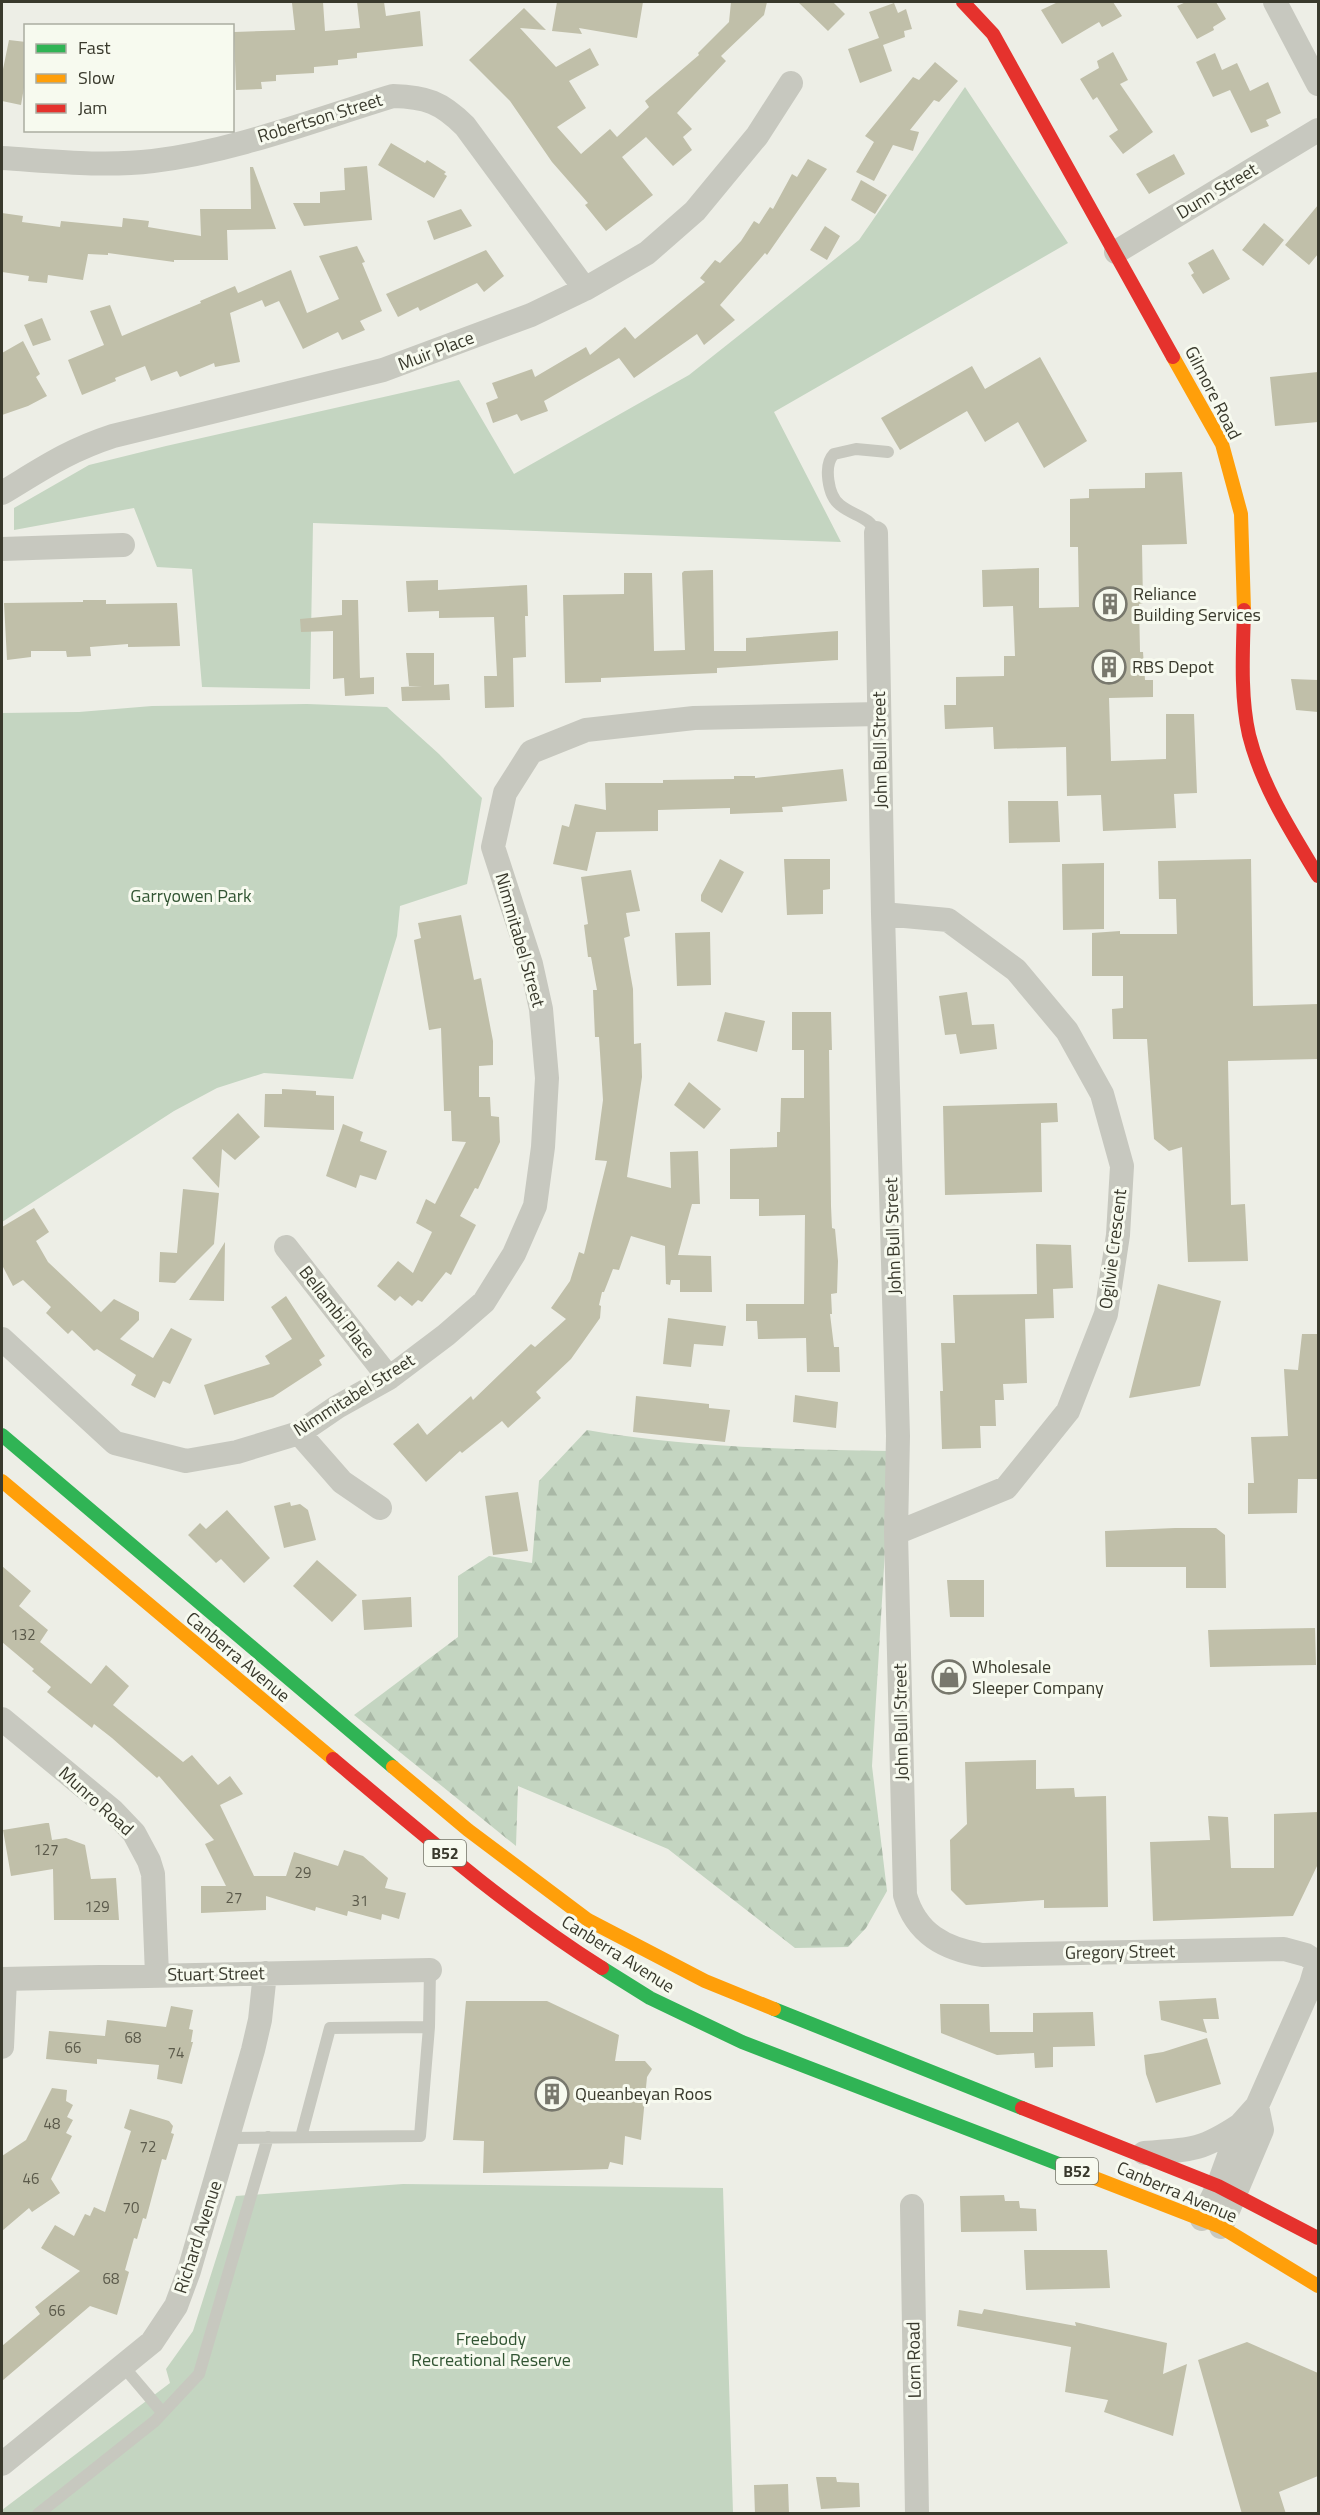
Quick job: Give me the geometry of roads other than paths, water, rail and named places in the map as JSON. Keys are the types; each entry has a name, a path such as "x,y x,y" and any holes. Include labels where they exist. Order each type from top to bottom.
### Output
{"main road":[{"name":"Gilmore Road","path":"963,2 993,34 1222,444 1241,514 1244,674 1249,734 1272,799 1318,876"},
{"name":"Canberra Avenue","path":"2,1435 468,1830 588,1920 705,1981 1226,2189 1318,2238"},
{"name":"Canberra Avenue","path":"2,1481 442,1851 555,1938 650,1998 742,2042 1211,2223 1318,2286"}],"street":[{"path":"1275,2 1318,84"},
{"name":"Muir Place","path":"3,493 78,447 113,436 383,370 531,315 585,289 647,253 695,211 757,136 791,83"},
{"name":"Robertson Street","path":"2,158 85,163 152,161 227,147 393,96 414,96 433,101 452,113 465,126 585,289"},
{"name":"Dunn Street","path":"1116,252 1318,130"},
{"name":"John Bull Street","path":"876,533 898,1436 896,1533 905,1895 913,1915 926,1933"},
{"path":"2,549 123,545"},
{"name":"Nimmitabel Street","path":"2,1340 115,1443 186,1461 237,1452 298,1433 337,1407 389,1378 446,1335 484,1302 514,1254 534,1206 543,1147 547,1078 541,1009 531,964 493,847 505,793 531,752 586,730 693,718 879,714"},
{"name":"Ogilvie Crescent","path":"884,914 948,920 1016,970 1067,1031 1102,1094 1122,1166 1119,1235 1106,1314 1068,1411 1006,1488 896,1533"},
{"name":"Bellambi Place","path":"286,1247 389,1378"},
{"path":"298,1433 342,1482 380,1508"},
{"name":"Munro Road","path":"2,1719 113,1811 134,1833 153,1874 157,1975"},
{"name":"Gregory Street","path":"926,1933 950,1948 982,1955 1284,1949 1306,1955 1316,1977"},
{"name":"Stuart Street","path":"3,1979 430,1970"},
{"name":"Richard Avenue","path":"2,2464 152,2342 176,2306 230,2138 260,2020 265,1973"},
{"path":"1139,2154 1192,2150 1214,2142 1240,2125 1257,2106 1316,1977"},
{"path":"2,2047 3,1979"},
{"path":"1211,2223 1226,2189 1262,2130 1257,2106"},
{"path":"1226,2189 1240,2125"},
{"name":"Lorn Road","path":"912,2206 917,2514"}],"lane":[{"path":"876,533 867,520 837,503 829,480 827,465 834,454 848,449 888,452"},
{"path":"230,2138 420,2136 429,2027 430,1970"},
{"path":"301,2137 330,2028 429,2027"},
{"path":"38,2514 162,2412 199,2374 268,2137"},
{"path":"123,2366 162,2412"}],"place":[{"name":"Reliance Building Services","path":"1110,604"},
{"name":"RBS Depot","path":"1109,667"},
{"name":"Wholesale Sleeper Company","path":"949,1677"},
{"name":"Queanbeyan Roos","path":"552,2094"}],"park label":[{"name":"Garryowen Park","path":"191,896"},
{"name":"Freebody Recreational Reserve","path":"491,2349"}]}
